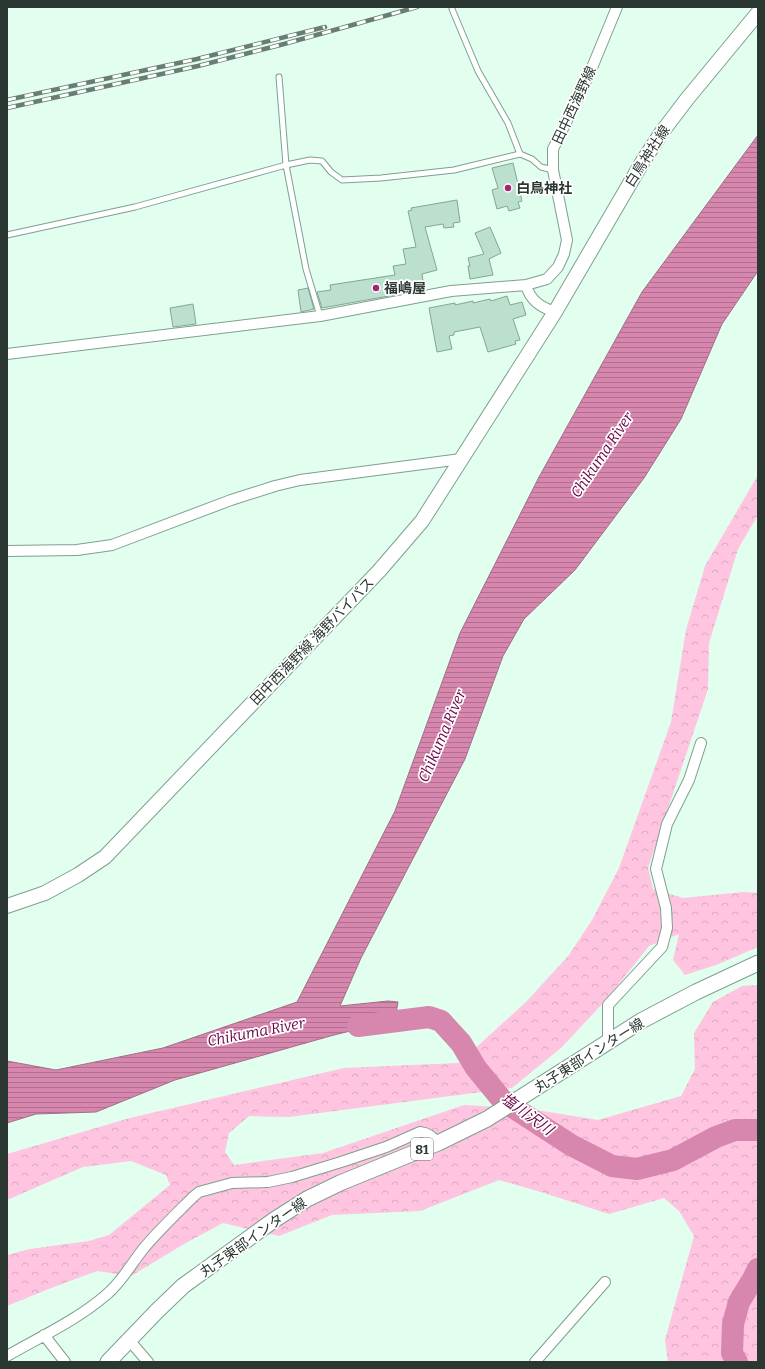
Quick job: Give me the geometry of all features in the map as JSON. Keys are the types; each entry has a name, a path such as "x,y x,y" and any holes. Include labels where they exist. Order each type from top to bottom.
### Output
{"main road":[{"name":"丸子東部インター線","path":"108,1362 156,1311 183,1286 274,1220 307,1199 340,1183 438,1143 487,1119 641,1021 690,995 758,963"}],"street":[{"name":"田中西海野線","path":"7,354 320,316 451,291 526,285 547,279 558,267 564,254 567,240 553,170 553,149 589,75 617,7"},
{"name":"白鳥神社線","path":"555,312 643,161 662,132 687,99 758,13"},
{"path":"526,285 528,293 533,300 542,308 555,312"},
{"name":"田中西海野線 海野バイパス","path":"7,906 45,893 78,875 105,856 380,571 422,521 555,312"},
{"path":"7,551 77,550 112,544 231,500 275,486 300,480 461,459"},
{"path":"608,1041 608,1005 662,947 667,928 666,908 656,869 667,824 689,780 701,743"},
{"path":"7,1356 85,1311 105,1296 119,1284 144,1248 199,1192 232,1183 268,1182 292,1177 386,1147 420,1132 426,1132 438,1143"},
{"path":"536,1362 605,1282"},
{"path":"44,1335 65,1362"},
{"path":"128,1340 148,1362"}],"lane":[{"path":"452,9 478,71 508,123 520,154"},
{"path":"279,77 286,165 306,269 320,316"},
{"path":"7,235 135,207 286,165 310,160 322,161 331,172 342,180 454,170 520,154 532,159 541,167 553,170"}],"green space":[{"path":"758,475 758,515 738,549 709,643 708,689 648,868 653,889 683,898 744,892 758,893 758,947 716,965 685,975 673,960 679,934 649,946 605,1001 562,1047 512,1088 289,1117 249,1116 229,1133 225,1152 234,1165 323,1153 464,1105 530,1109 598,1120 681,1096 695,1069 694,1033 713,1002 742,986 758,985 758,1362 668,1362 665,1340 694,1236 679,1211 664,1198 609,1214 499,1180 420,1211 332,1215 279,1236 223,1223 184,1244 131,1276 97,1271 7,1306 7,1255 30,1249 89,1241 109,1235 170,1185 166,1175 131,1161 83,1167 7,1200 7,1154 130,1118 344,1068 459,1063 526,1002 569,955 592,920 619,868 671,722 686,630 705,566"}],"water":[{"name":"Chikuma River","path":"758,135 758,271 722,324 681,419 644,478 575,570 524,619 503,656 465,759 361,958 340,1006 388,1001 398,1002 395,1020 334,1035 175,1080 96,1112 36,1114 7,1123 7,1061 56,1070 163,1048 297,1002 395,811 460,633 539,477 642,292"}],"building":[{"name":"白鳥神社","path":"513,163 522,201 518,202 520,208 509,211 507,206 497,209 492,190 498,188 492,168"},
{"path":"457,200 460,222 453,223 454,227 444,228 443,224 425,227 437,270 422,274 424,287 411,290 411,292 322,308 317,292 331,290 330,285 395,275 393,266 406,264 403,249 416,247 408,211 412,210 411,208"},
{"path":"490,227 501,253 489,259 493,275 470,279 468,266 470,266 468,258 484,254 475,233"},
{"path":"308,288 314,309 301,312 298,290"},
{"path":"507,296 510,305 522,302 526,315 513,319 520,340 515,341 516,344 488,352 480,327 454,332 454,335 449,336 452,349 437,352 429,308 455,303 455,305 473,301 473,303 490,299 491,301"},
{"path":"193,304 196,324 173,327 170,308"}],"waterway":[{"name":"塩川沢川","path":"358,1026 429,1017 441,1021 461,1043 476,1068 503,1101 571,1145 612,1166 637,1169 673,1160 716,1137 735,1130 758,1130"},
{"name":"塩川沢川","path":"737,1362 732,1353 733,1324 739,1302 758,1269"}],"railway":[{"path":"7,108 198,66 417,7"},
{"path":"7,100 197,59 325,27"}],"place":[{"name":"白鳥神社","path":"508,188"},
{"name":"福嶋屋","path":"376,288"}]}
